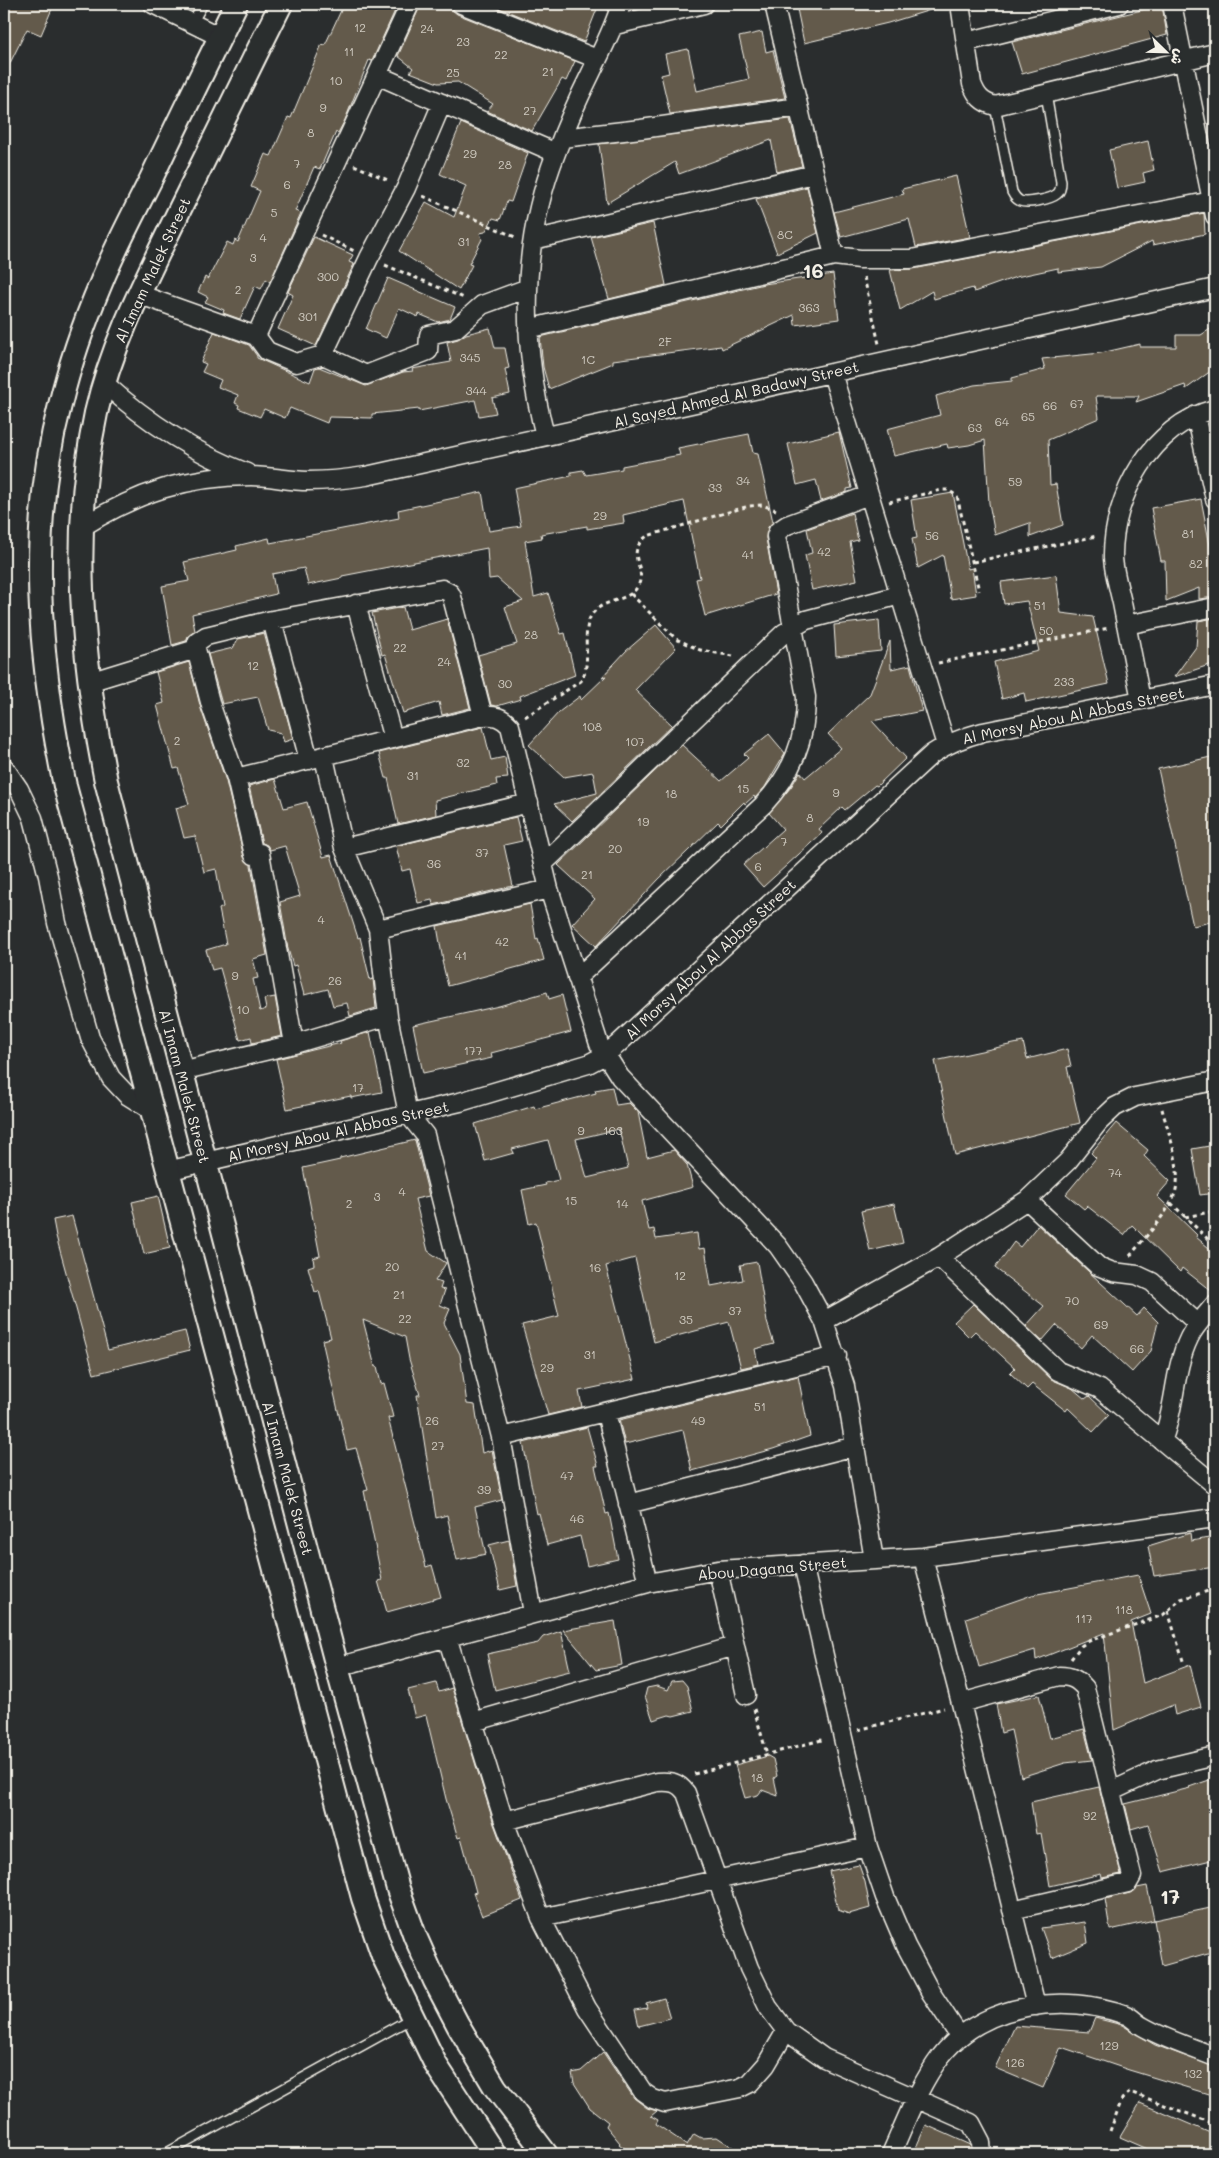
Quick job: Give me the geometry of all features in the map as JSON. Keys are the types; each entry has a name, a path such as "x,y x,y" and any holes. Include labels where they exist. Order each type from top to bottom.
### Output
{"street":[{"path":"153,4 220,37"},
{"path":"236,4 101,282 78,343 59,406 47,471 40,536 40,602 43,648 56,741 65,786 363,1898 383,1956 436,2065 494,2154"},
{"name":"Al Imam Malek Street","path":"281,4 138,294 121,332 104,383 88,458 82,527 82,593 88,682 106,781 337,1667 398,1889 415,1936 435,1981 486,2071 523,2125 546,2154"},
{"path":"256,336 410,4"},
{"path":"461,4 597,59"},
{"path":"545,436 533,382 528,329 528,288 533,240 543,194 559,146 597,59 615,24 621,4"},
{"path":"615,24 704,4"},
{"path":"774,4 834,256"},
{"path":"960,4 972,84 976,95 984,103 994,106 1215,53"},
{"path":"966,42 1119,4"},
{"path":"528,329 834,256 860,259 911,259 1214,208 1172,4"},
{"path":"377,75 442,104 559,146 641,130 798,107"},
{"path":"323,355 369,258 406,188 442,104"},
{"path":"533,240 814,174"},
{"path":"138,294 256,336 267,352 296,363 323,355 366,375 428,351 429,335 455,329 482,305 528,288"},
{"name":"Al Sayed Ahmed Al Badawy Street","path":"82,527 113,508 146,493 173,485 218,477 254,476 309,481 366,476 1215,288"},
{"path":"832,373 946,745"},
{"name":"Al Sayed Ahmed Al Badawy Street","path":"104,383 159,428 205,455 254,476"},
{"path":"1142,700 1113,559 1115,532 1120,507 1131,482 1144,460 1162,440 1196,415 1215,409"},
{"path":"1196,415 1215,499"},
{"path":"577,978 763,805 788,774 797,756 806,718 806,698 776,542 778,531 782,527 871,500"},
{"path":"294,1044 260,853 254,855 236,778 211,706 196,649 197,642 206,636 272,620 356,604 447,590 452,597 483,716"},
{"path":"544,863 792,627 806,620 900,594"},
{"path":"356,604 393,739"},
{"path":"1126,625 1215,607"},
{"path":"272,620 344,848 378,929 388,1016 408,1114 424,1135 501,1437 532,1613"},
{"path":"88,682 196,649"},
{"name":"Al Morsy Abou Al Abbas Street","path":"167,1170 205,1163 516,1087 588,1064 605,1055 932,754 946,745 964,737 983,732 1215,685"},
{"path":"236,778 483,716 496,716 504,719 510,726 549,889 594,1031 605,1055 620,1077 778,1246 803,1282 824,1321 837,1356 845,1386 874,1560"},
{"path":"4,767 19,789 33,818 48,876 57,923 90,1038 111,1078 127,1095 151,1110"},
{"path":"344,848 529,803"},
{"path":"378,929 549,889"},
{"path":"181,1071 294,1044 388,1016"},
{"path":"824,1321 939,1257 1028,1200 1068,1161 1099,1122 1115,1107 1135,1097 1157,1091 1215,1081"},
{"path":"1028,1200 1098,1266 1117,1272 1137,1275 1152,1282 1198,1324"},
{"path":"939,1257 1058,1371 1100,1389 1215,1484"},
{"path":"1162,1441 1171,1414 1180,1361 1189,1337 1215,1304"},
{"path":"501,1437 837,1356"},
{"path":"606,1413 648,1583"},
{"path":"628,1504 855,1446"},
{"name":"Abou Dagana Street","path":"337,1667 648,1583 718,1570 923,1557 1215,1518"},
{"path":"923,1557 1036,2006"},
{"path":"802,1564 868,1847 885,1897 906,1946 932,1993 960,2037"},
{"path":"718,1570 746,1695"},
{"path":"447,1637 504,1821 541,1918 587,2008 643,2092 653,2100 665,2103 678,2102 740,2088 759,2075 786,2031"},
{"path":"473,1722 735,1646"},
{"path":"961,1703 1059,1676 1069,1676 1078,1680 1085,1688 1112,1791 1132,1876 1128,1883 1012,1910"},
{"path":"1112,1791 1157,1770 1204,1757 1215,1756"},
{"path":"504,1821 657,1782 668,1781 680,1785 686,1793 749,1968 768,2008 786,2031 824,2058 971,2123 978,2132 982,2154"},
{"path":"541,1918 868,1847"},
{"path":"891,2154 927,2076 942,2055 960,2037 983,2022 1008,2012 1036,2006 1067,2003 1098,2007 1129,2016 1141,2026 1215,2057"}],"lane":[{"path":"192,23 203,4"},
{"path":"994,106 1012,192 1016,199 1023,202 1051,197 1057,194 1061,182 1046,94"},
{"path":"165,2154 414,2018"}],"path":[{"path":"339,158 512,236 533,240"},
{"path":"307,228 369,258 482,305"},
{"path":"860,259 883,361"},
{"path":"871,500 942,490 953,492 959,501 979,591"},
{"path":"510,726 581,681 586,672 586,639 590,618 597,608 631,594 638,587 641,577 636,559 636,550 640,542 647,536 748,506 762,505 775,509 782,527"},
{"path":"973,562 1115,532"},
{"path":"631,594 676,639 684,644 700,650 756,660"},
{"path":"922,666 1126,625"},
{"path":"1117,1272 1171,1203 1177,1180 1176,1168 1157,1091"},
{"path":"1171,1203 1215,1246"},
{"path":"1185,1217 1215,1211"},
{"path":"1059,1676 1075,1653 1089,1641 1168,1611 1181,1599 1215,1588"},
{"path":"1168,1611 1184,1664"},
{"path":"746,1695 755,1711 767,1754"},
{"path":"668,1781 961,1703"},
{"path":"1110,2130 1122,2098 1130,2092 1215,2124"}],"building":[{"path":"4,4 54,4 41,35 27,29 4,75"},
{"path":"344,4 398,4 372,61 369,60 345,120 338,133 336,132 320,169 314,167 295,211 301,213 270,282 266,279 261,289 255,286 240,319 223,313 224,310 205,302 208,297 198,292 205,277 208,279 227,242 233,245 235,240 238,242 260,191 251,187 265,154 271,156 288,117 291,118 322,44 325,45"},
{"path":"421,4 451,4 452,10 457,14 575,61 566,81 562,79 532,131 487,111 493,104 458,82 438,83 410,72 413,68 398,56"},
{"path":"489,4 599,4 584,42"},
{"path":"796,4 937,4 937,8 888,23 804,43"},
{"path":"1162,5 1167,35 1022,74 1012,42"},
{"path":"762,32 766,52 773,50 785,98 670,114 661,75 669,73 665,54 688,49 697,91 749,79 739,37"},
{"path":"790,119 802,166 777,172 771,140 679,174 675,162 607,203 599,144"},
{"path":"461,123 528,153 511,202 507,201 500,220 493,218 485,232 480,233 482,239 469,264 472,265 459,290 399,251 426,202 454,217 466,186 440,174"},
{"path":"1148,141 1154,170 1143,173 1145,182 1117,188 1109,150"},
{"path":"956,176 970,237 916,247 909,219 841,237 834,212 904,194 902,189"},
{"path":"807,187 818,233 777,253 756,199"},
{"path":"1204,213 1205,234 1153,245 1152,241 1101,267 1058,272 1058,268 1016,277 974,292 973,288 934,299 932,291 900,310 890,270 913,269"},
{"path":"653,223 666,285 609,299 591,237"},
{"path":"314,237 353,255 349,262 354,264 316,346 278,329 293,295 288,292"},
{"path":"833,274 839,319 795,325 794,315 722,349 721,346 613,360 613,363 549,389 543,367 540,337 764,284"},
{"path":"388,278 455,307 450,319 438,322 419,314 418,317 399,308 386,338 366,329"},
{"path":"1215,326 1215,368 1186,389 1185,385 1136,402 1139,396 1096,396 1099,418 1048,440 1050,485 1056,484 1063,525 1030,537 1030,523 995,535 989,503 985,440 969,445 948,448 947,444 894,456 887,429 940,415 936,396 974,385 1012,381 1012,378 1045,369 1042,359 1101,353 1140,344 1140,347 1176,347 1176,335 1201,335"},
{"path":"490,328 495,348 505,348 509,368 505,369 510,394 492,398 496,413 479,416 475,400 419,411 419,409 372,414 372,418 329,417 327,423 290,408 285,418 264,409 260,417 238,408 239,405 235,403 238,395 218,387 221,380 202,372 206,364 201,362 214,332 249,345 257,358 310,382 315,368 319,367 366,386 403,372 413,371 412,369 451,362 447,342 458,339 466,334"},
{"path":"839,432 852,488 847,489 847,492 821,501 816,480 797,485 788,444"},
{"path":"749,434 753,453 758,454 773,522 768,527 766,538 776,594 705,616 696,579 700,578 684,501 623,515 624,523 587,529 587,526 541,534 542,538 525,541 534,597 548,593 561,634 565,633 575,675 520,696 521,699 497,706 491,705 478,655 517,644 505,607 523,601 497,578 489,579 487,548 342,576 342,578 308,585 304,568 272,574 276,594 192,614 195,631 188,636 186,641 172,645 162,586 189,581 184,562 237,550 236,546 269,538 270,543 399,518 398,510 482,492 489,531 521,526 514,488 571,476 571,472 583,470 586,475 622,469 622,466 680,455 678,448"},
{"path":"953,493 968,569 972,568 976,595 951,599 943,555 918,568 912,539 917,538 911,500"},
{"path":"1201,499 1212,556 1215,556 1215,597 1199,599 1199,588 1166,601 1165,561 1161,561 1151,508"},
{"path":"852,513 858,540 850,542 857,580 812,590 805,555 812,553 807,529"},
{"path":"1056,575 1061,613 1093,617 1109,684 1026,702 1024,693 1002,699 994,662 1039,651 1027,601 1004,604 1001,582"},
{"path":"403,607 409,630 447,619 470,708 442,715 439,702 403,713 385,654 382,655 372,613"},
{"path":"1215,618 1215,647 1213,648 1215,663 1174,677 1196,647 1198,621"},
{"path":"879,620 881,651 836,656 834,625"},
{"path":"656,625 676,648 635,690 672,725 572,821 554,804 597,793 593,772 564,777 529,745 559,712 580,696 581,700 606,676 602,677 626,651"},
{"path":"264,633 293,739 284,742 281,733 268,730 258,697 222,704 208,654 233,648 238,639"},
{"path":"890,641 891,669 910,665 922,711 872,721 906,758 877,786 875,785 845,810 842,807 819,829 822,833 763,887 743,865 783,829 769,813 791,787 800,772 805,778 841,748 828,734 870,694"},
{"path":"189,662 201,709 226,781 244,857 251,865 267,955 253,959 258,978 253,979 260,1011 266,1009 264,999 275,997 282,1036 252,1043 251,1037 240,1040 220,968 212,970 206,950 226,944 219,909 223,907 216,869 204,872 195,836 184,838 176,808 189,804 178,768 174,769 157,705 164,703 156,672"},
{"path":"483,727 491,760 505,757 508,778 496,779 497,785 435,800 436,815 398,824 388,778 386,778 379,753"},
{"path":"769,734 785,753 765,787 755,798 754,796 745,804 744,802 721,825 718,822 659,879 596,946 572,924 595,899 558,865 682,745 721,781 748,758 744,754"},
{"path":"1215,756 1215,921 1193,926 1158,769"},
{"path":"275,779 284,808 307,802 323,857 331,855 358,938 360,937 370,980 373,979 376,1008 350,1016 347,1003 333,1006 328,989 304,995 296,965 293,966 288,949 280,902 300,896 285,846 270,850 267,845 262,843 249,786"},
{"path":"516,817 522,841 504,845 513,886 433,905 432,900 418,903 410,869 402,871 396,846"},
{"path":"530,904 536,939 538,938 544,960 448,986 437,926"},
{"path":"547,992 549,999 562,995 571,1032 491,1053 492,1058 423,1073 413,1025 499,1006"},
{"path":"370,1032 382,1092 351,1098 351,1096 287,1109 276,1059 341,1043 340,1041"},
{"path":"1023,1042 1027,1059 1067,1049 1071,1066 1067,1067 1080,1123 955,1155 935,1061"},
{"path":"612,1087 616,1105 629,1103 638,1112 647,1157 674,1150 687,1165 693,1187 642,1201 649,1230 654,1229 656,1239 697,1233 699,1249 705,1248 711,1286 743,1280 740,1265 757,1262 767,1322 774,1344 755,1349 758,1364 741,1368 729,1322 654,1342 635,1258 606,1266 635,1379 579,1391 582,1407 548,1415 522,1325 559,1316 536,1222 529,1224 522,1190 559,1180 548,1140 512,1149 514,1153 485,1161 475,1124 534,1106 535,1109 596,1093 595,1090","holes":["619,1129 628,1168 587,1178 576,1139"]},
{"path":"1116,1123 1148,1150 1144,1156 1170,1181 1157,1196 1197,1235 1196,1237 1215,1253 1215,1294 1182,1268 1180,1272 1132,1225 1124,1235 1087,1206 1084,1209 1066,1194 1096,1158 1091,1153"},
{"path":"415,1140 429,1196 415,1199 428,1251 446,1263 435,1281 442,1283 440,1289 445,1290 440,1305 450,1309 444,1323 460,1354 467,1404 475,1405 482,1453 492,1450 502,1500 475,1507 486,1554 457,1560 447,1515 436,1518 417,1395 420,1395 409,1359 405,1337 363,1320 375,1367 377,1366 381,1384 384,1383 393,1417 388,1418 426,1567 432,1565 441,1597 387,1612 378,1581 382,1580 364,1491 368,1490 356,1448 347,1450 322,1340 331,1338 319,1291 315,1292 308,1267 314,1265 313,1258 320,1256 303,1168"},
{"path":"1215,1145 1215,1193 1200,1195 1192,1149"},
{"path":"158,1196 170,1248 144,1254 132,1202"},
{"path":"894,1204 903,1243 870,1251 861,1211"},
{"path":"72,1216 108,1350 185,1331 190,1350 94,1374 53,1220"},
{"path":"1038,1225 1137,1316 1144,1308 1158,1322 1151,1351 1132,1372 1092,1335 1081,1348 1056,1325 1042,1341 1026,1326 1044,1306 995,1268 1014,1242 1020,1247"},
{"path":"973,1304 1051,1379 1072,1388 1085,1399 1089,1396 1109,1415 1093,1432 1068,1408 1066,1411 1032,1384 1027,1389 1010,1373 1015,1368 975,1331 969,1337 954,1322"},
{"path":"798,1376 810,1436 773,1449 692,1471 683,1430 625,1444 619,1420"},
{"path":"587,1427 598,1466 595,1466 606,1514 609,1513 618,1559 587,1566 580,1536 547,1545 539,1513 537,1514 523,1443"},
{"path":"1190,1533 1191,1541 1215,1537 1215,1567 1154,1576 1148,1546"},
{"path":"509,1540 517,1586 500,1590 489,1545"},
{"path":"1138,1575 1151,1614 1131,1622 1143,1683 1190,1665 1201,1707 1175,1715 1173,1705 1114,1730 1104,1633 1036,1660 1035,1650 979,1667 966,1618 1032,1595"},
{"path":"615,1621 622,1665 596,1670 563,1630"},
{"path":"561,1631 570,1671 495,1690 487,1654 538,1643 543,1637"},
{"path":"682,1680 687,1686 693,1711 653,1720 645,1696 647,1688 657,1686 668,1690 672,1681"},
{"path":"436,1683 439,1692 452,1688 494,1824 522,1900 482,1916 473,1893 476,1892 461,1837 458,1838 446,1799 426,1715 415,1718 408,1690"},
{"path":"1039,1695 1050,1738 1084,1729 1092,1760 1065,1763 1021,1777 1011,1730 1001,1733 996,1704"},
{"path":"768,1756 773,1759 777,1776 774,1778 778,1796 762,1790 758,1795 745,1798 735,1765"},
{"path":"1215,1778 1215,1859 1163,1872 1148,1824 1131,1829 1125,1804 1190,1788"},
{"path":"1099,1787 1121,1874 1102,1878 1101,1874 1050,1886 1041,1833 1036,1834 1031,1802"},
{"path":"859,1865 865,1882 870,1908 849,1914 838,1910 829,1871"},
{"path":"1147,1886 1154,1920 1110,1930 1105,1899 1130,1893 1137,1888"},
{"path":"1215,1907 1215,1951 1162,1966 1154,1920"},
{"path":"1085,1922 1088,1943 1052,1958 1041,1928"},
{"path":"664,1998 670,2018 639,2026 635,2010 647,2008 646,2003"},
{"path":"1095,2018 1122,2025 1155,2045 1215,2067 1215,2096 1061,2047 1043,2088 995,2068 1015,2026 1089,2032"},
{"path":"603,2052 634,2098 647,2108 657,2111 651,2116 658,2120 656,2124 687,2145 694,2134 701,2138 717,2137 743,2154 632,2154 619,2144 606,2126 608,2122 590,2108 574,2083 572,2073 581,2071"},
{"path":"1140,2103 1215,2135 1215,2154 1159,2154 1120,2137"},
{"path":"926,2125 971,2145 971,2154 913,2154"}],"district":[{"name":"16","path":"813,270"},
{"name":"17","path":"1170,1896"}]}
